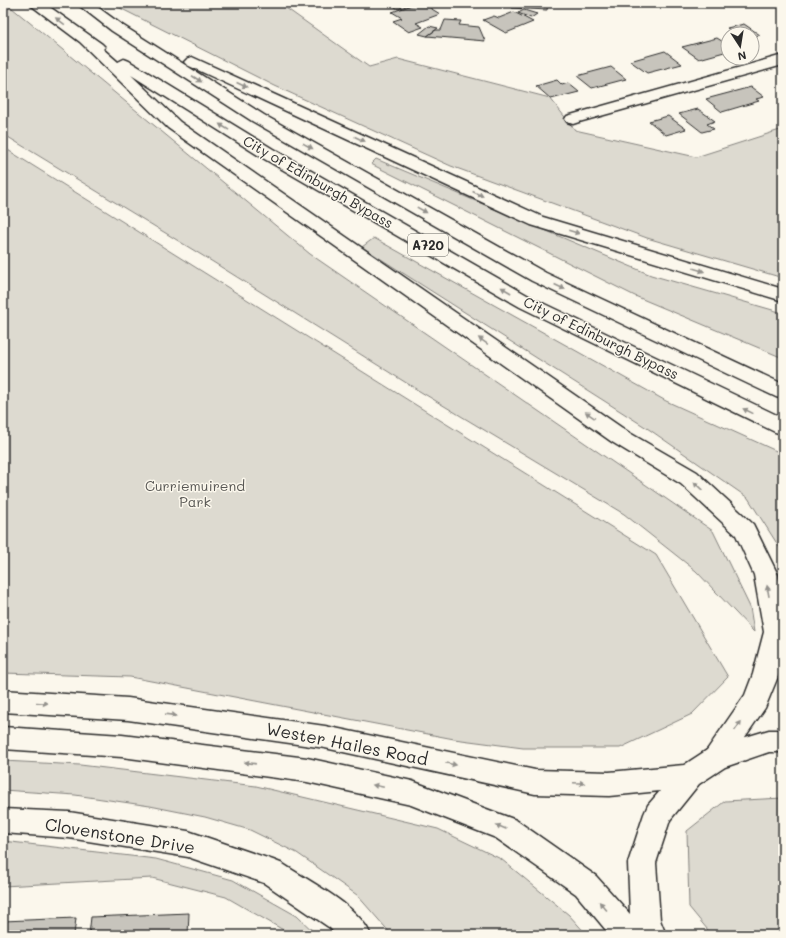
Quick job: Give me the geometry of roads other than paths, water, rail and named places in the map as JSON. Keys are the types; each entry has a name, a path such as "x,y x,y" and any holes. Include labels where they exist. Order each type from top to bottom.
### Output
{"main road":[{"name":"City of Edinburgh Bypass","path":"35,3 86,40 266,154 527,302 783,427"},
{"name":"City of Edinburgh Bypass","path":"84,3 117,28 258,118 539,277 783,392"},
{"path":"117,28 537,221 783,295"},
{"path":"86,40 174,125 620,437 689,478 744,530 766,575 776,632 766,674 756,700 716,758"},
{"path":"573,119 783,60"},
{"path":"604,110 620,122"},
{"name":"Wester Hailes Road","path":"3,701 128,709 325,737 535,782 609,784 689,776"},
{"path":"3,738 122,746 307,770 412,793 506,829 586,885 629,935"},
{"path":"651,935 645,920 642,863 658,814 689,776 716,758 769,741 783,741"},
{"name":"Clovenstone Drive","path":"3,820 69,825 188,844 273,873 340,918 356,935"}],"park label":[{"name":"Curriemuirend Park","path":"195,494"}]}
